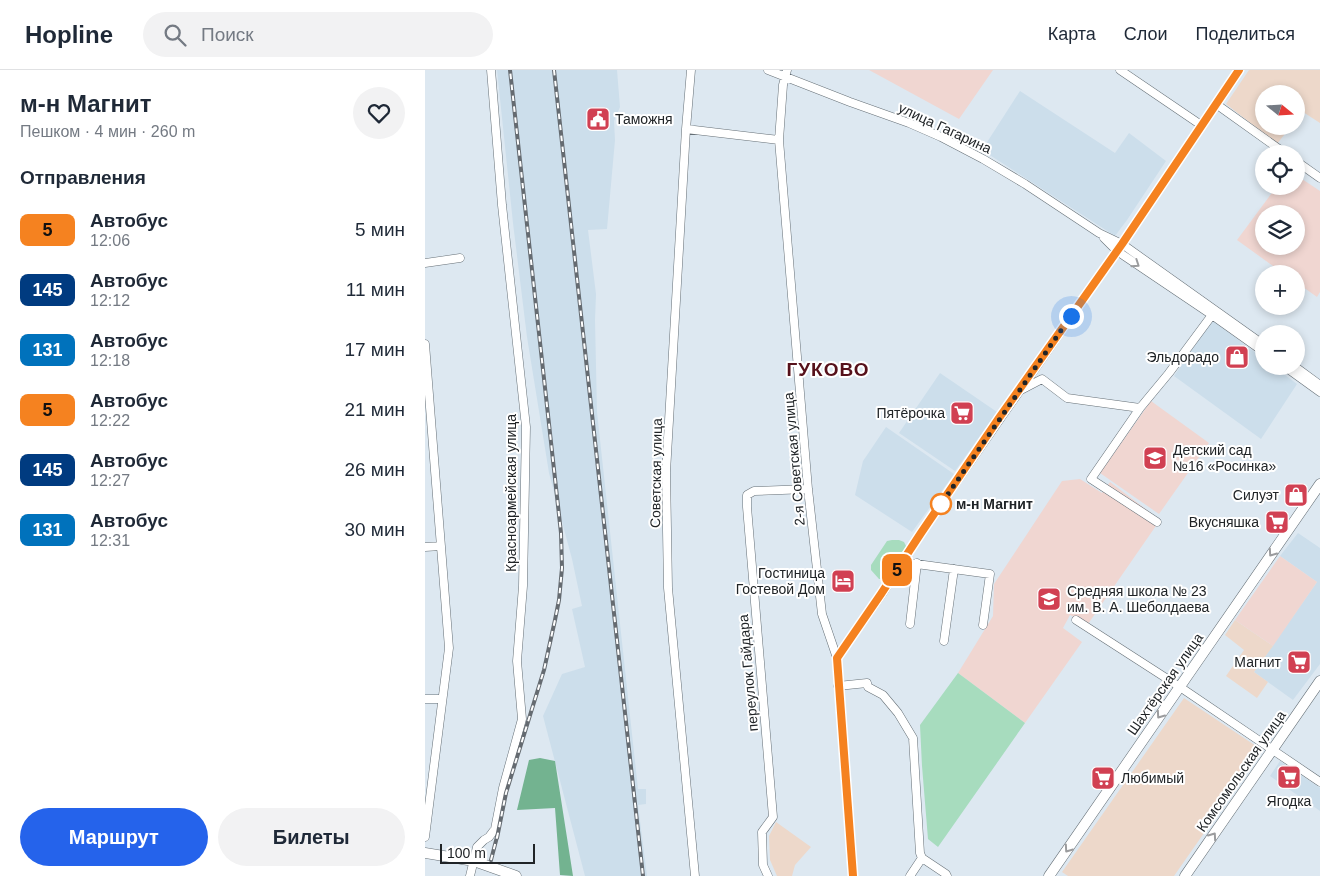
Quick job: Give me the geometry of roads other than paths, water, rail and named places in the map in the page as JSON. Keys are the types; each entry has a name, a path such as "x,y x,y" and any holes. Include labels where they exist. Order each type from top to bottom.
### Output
{"street":[{"name":"Красноармейская улица","path":"470,876 477,847 495,829 503,788 522,719 517,661 523,586 526,426 502,205 491,70"},
{"name":"Советская улица","path":"691,70 666,472 669,588 695,876"},
{"name":"улица Гагарина","path":"768,70 786,73 850,102 909,123 983,159 1025,184 1099,234 1255,346"},
{"path":"1120,70 1201,125"},
{"path":"837,658 1239,70"},
{"name":"2-я Советская улица","path":"786,73 783,84 779,140 808,489 822,614 837,658 853,876"},
{"path":"1216,104 1273,145"},
{"path":"686,129 779,140"},
{"path":"1305,167 1320,178"},
{"name":"улица Гагарина","path":"1119,248 1255,339"},
{"path":"425,263 460,258"},
{"path":"1157,522 1091,479 1139,408 1169,373 1211,315"},
{"path":"425,344 449,648 425,837"},
{"path":"1305,374 1320,385"},
{"path":"1296,375 1320,392"},
{"path":"1019,390 1042,379 1067,398 1139,408"},
{"name":"Шахтёрская улица","path":"1049,876 1320,484"},
{"name":"переулок Гайдара","path":"768,876 763,865 761,832 773,817 747,495 754,491 808,489"},
{"path":"425,547 441,546"},
{"path":"902,562 990,574 983,625"},
{"path":"910,624 917,563"},
{"path":"944,641 954,568"},
{"path":"1076,620 1320,782"},
{"path":"838,686 867,683 868,687 883,695 913,738 920,853 923,858 947,876"},
{"name":"Комсомольская улица","path":"1185,876 1318,688"},
{"path":"425,699 442,699"},
{"path":"425,853 474,861 516,876"},
{"path":"910,876 923,858"}],"railway":[{"path":"497,838 506,793 544,670 559,600 562,568 561,533 510,70"},
{"path":"554,70 643,876"},
{"path":"491,860 498,833"}],"place":[{"name":"Таможня","path":"598,119"},
{"name":"Эльдорадо","path":"1237,357"},
{"name":"Пятёрочка","path":"962,413"},
{"name":"Детский сад №16 «Росинка»","path":"1155,458"},
{"name":"Силуэт","path":"1296,495"},
{"name":"м-н Магнит","path":"941,504"},
{"name":"Вкусняшка","path":"1277,522"},
{"name":"Гостиница Гостевой Дом","path":"843,581"},
{"name":"Средняя школа № 23 им. В. А. Шеболдаева","path":"1049,599"},
{"name":"Магнит","path":"1299,662"},
{"name":"Ягодка","path":"1289,777"},
{"name":"Любимый","path":"1103,778"}],"district":[{"name":"ГУКОВО","path":"828,369"}]}
